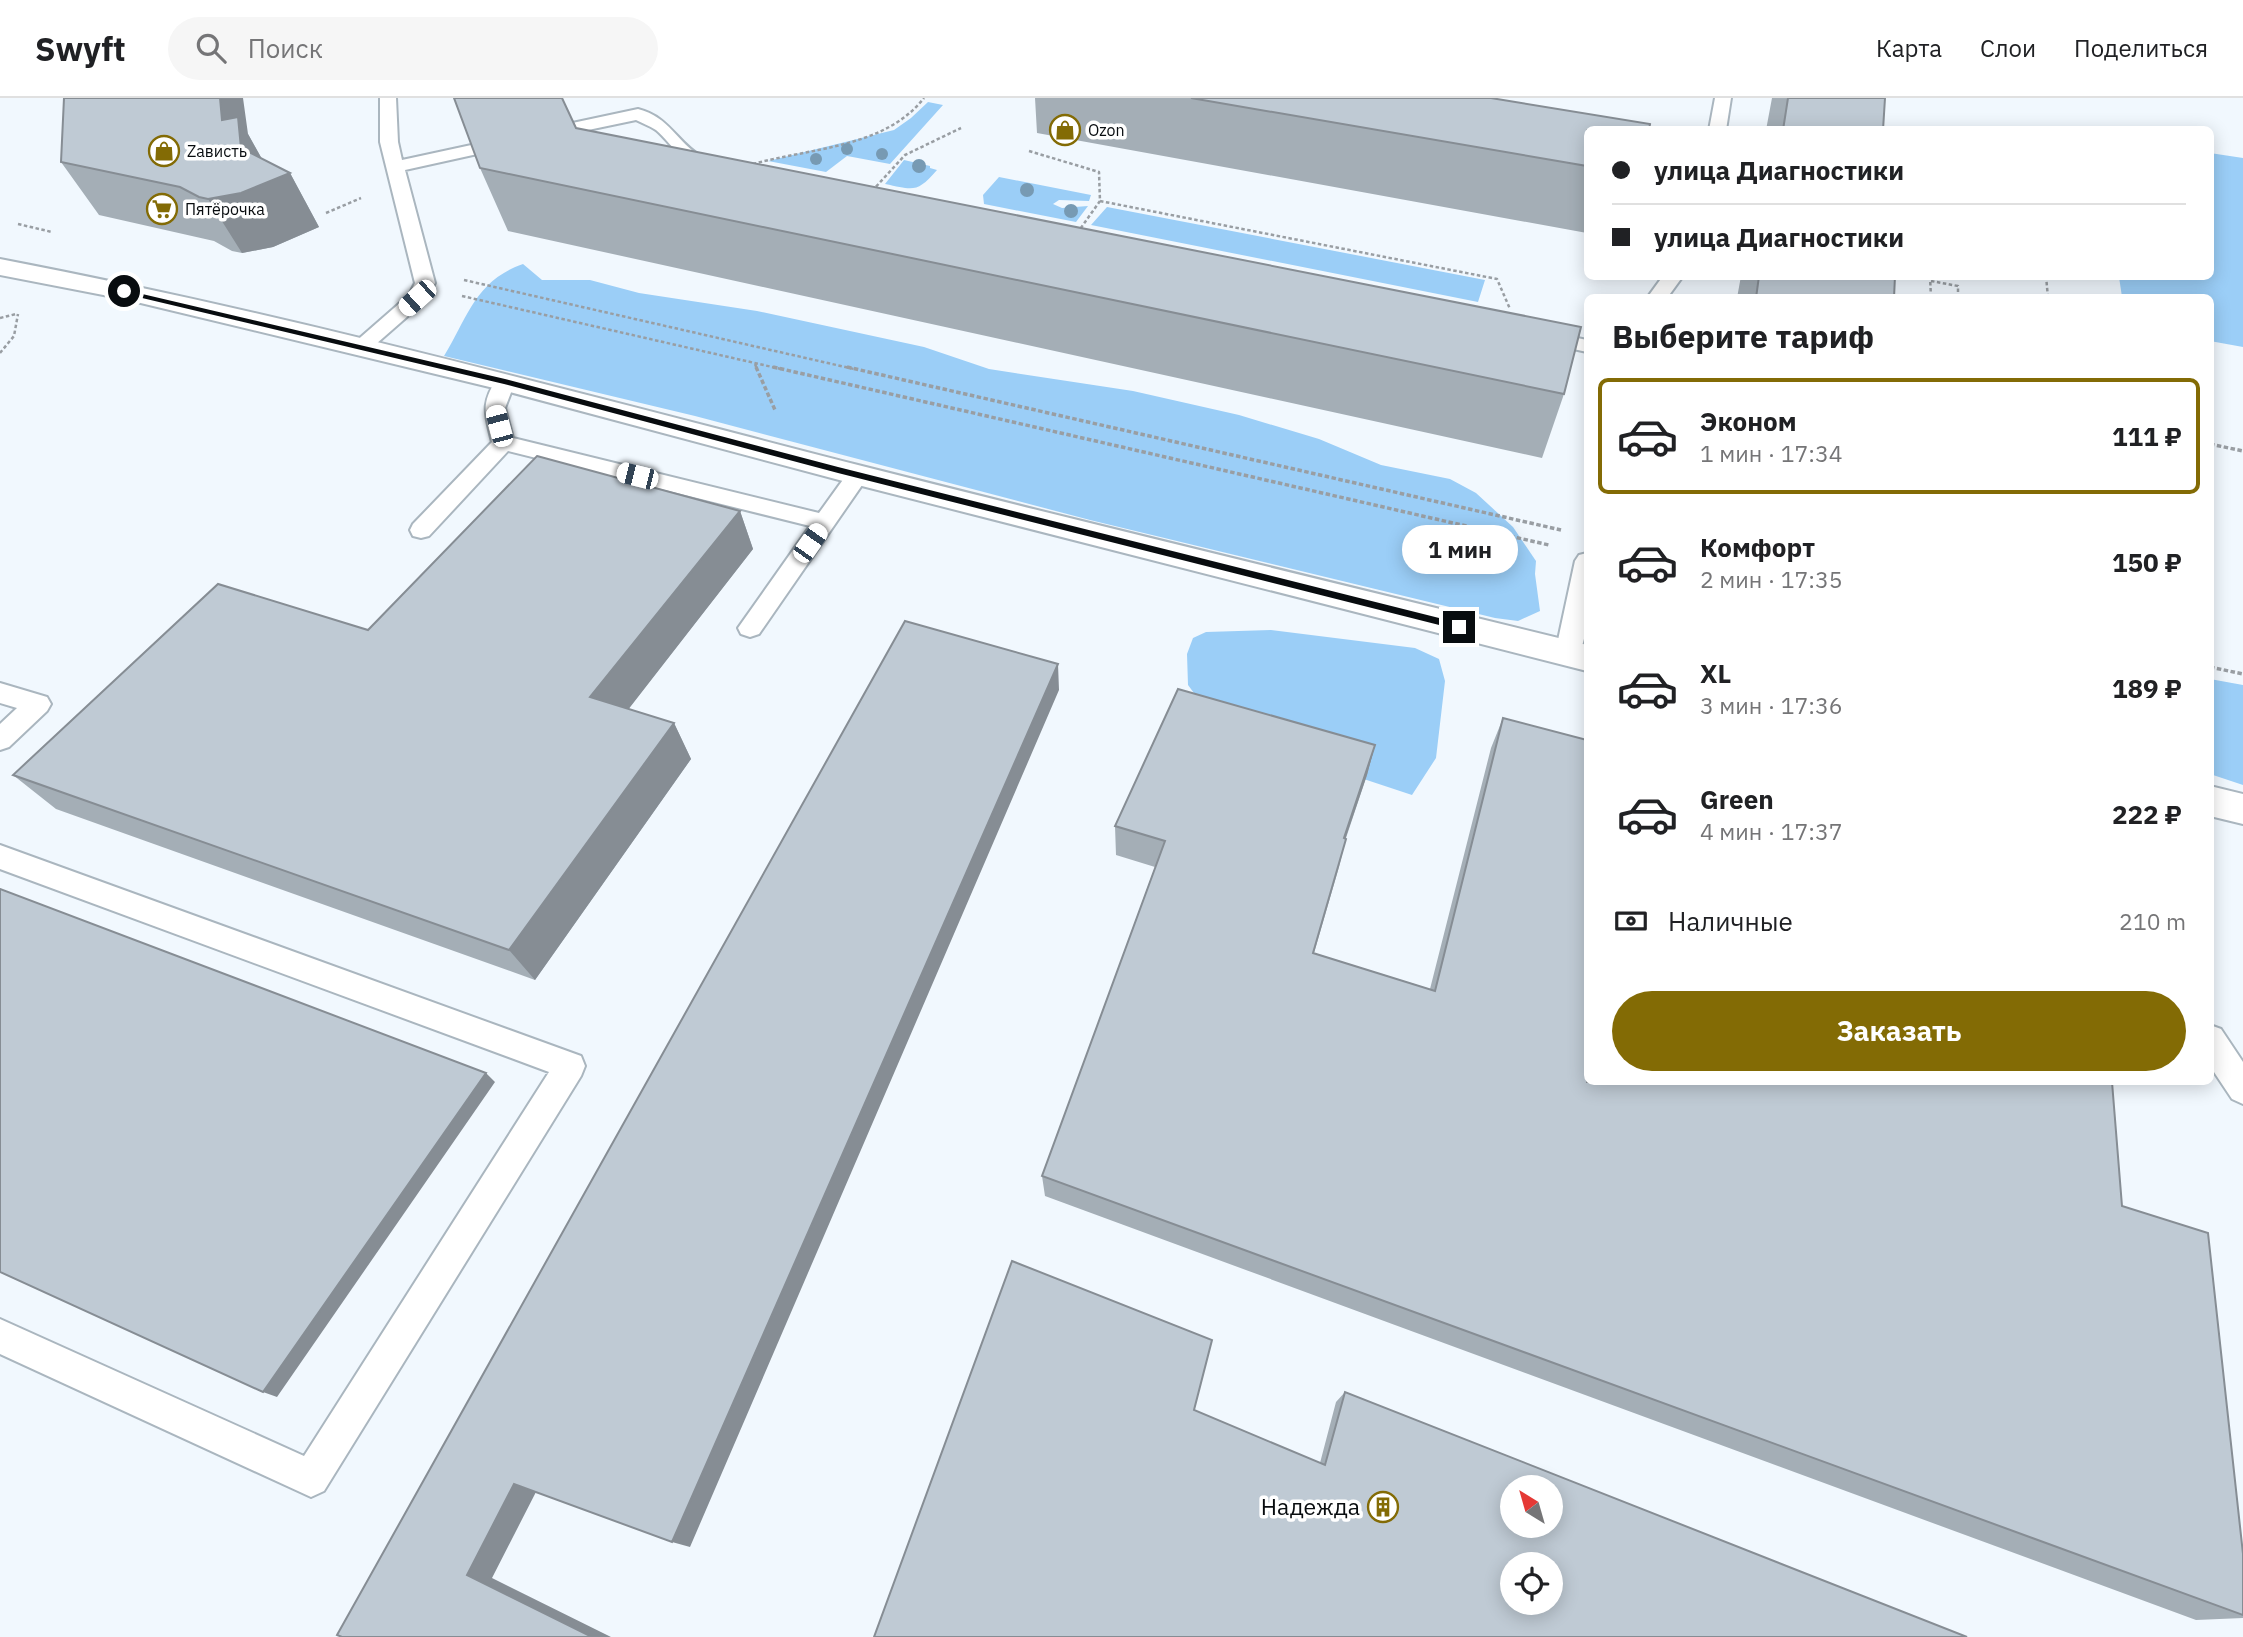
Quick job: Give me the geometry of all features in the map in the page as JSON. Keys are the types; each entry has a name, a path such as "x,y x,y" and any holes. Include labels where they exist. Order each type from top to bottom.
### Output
{"street":[{"path":"0,267 124,291 505,382 858,475 1577,656"},
{"path":"2214,802 2243,809"}],"lane":[{"path":"361,347 417,298 423,279 389,142 388,98"},
{"path":"1718,126 1723,98"},
{"path":"569,129 638,114 661,126 694,160 729,172"},
{"path":"397,166 476,149"},
{"path":"1659,294 1671,280"},
{"path":"1523,333 1584,345"},
{"path":"503,443 494,408 505,382"},
{"path":"503,443 825,522"},
{"path":"421,530 503,443"},
{"path":"750,628 858,475"},
{"path":"1577,656 1584,590"},
{"path":"0,693 38,704 0,740"},
{"path":"0,857 570,1066 311,1478 0,1336"},
{"path":"2214,1046 2243,1089"}],"path":[{"path":"729,172 765,159 890,128 912,113 924,98"},
{"path":"865,199 905,155 961,128"},
{"path":"1029,151 1099,172 1100,201 1072,241"},
{"path":"1100,201 1497,279 1523,333"},
{"path":"423,279 1574,533"},
{"path":"423,279 1560,547"},
{"path":"1934,280 1958,286 1958,294"},
{"path":"0,354 14,335 19,314"},
{"path":"2214,445 2243,451"},
{"path":"2214,668 2243,674"}],"shaded area":[{"path":"928,102 943,105 890,164 847,156 826,172 768,161 894,130"},
{"path":"2214,154 2243,158 2243,347 2214,342 2214,294 2122,294 2119,280 2214,280"},
{"path":"904,160 937,170 925,183 914,188 885,184"},
{"path":"999,177 1091,195 1089,201 1059,200 1053,204 1062,208 1088,206 1076,222 984,204 983,195"},
{"path":"1107,207 1485,280 1478,302 1091,225"},
{"path":"523,264 542,280 590,280 639,293 757,311 924,347 989,369 1133,391 1239,415 1319,439 1381,465 1450,479 1476,493 1513,527 1536,561 1540,611 1518,621 1495,618 1090,520 695,416 444,356 483,290 507,271"},
{"path":"1271,630 1415,648 1439,659 1445,681 1436,758 1412,795 1246,740 1211,716 1188,685 1187,654 1193,638 1206,632"},
{"path":"2214,680 2243,685 2243,785 2214,775"}],"building":[{"path":"64,98 220,98 222,120 238,117 241,148 290,173 241,193 208,199 180,187 61,162"},
{"path":"454,98 562,98 576,128 1581,327 1564,394 480,168"},
{"path":"1191,98 1491,98 1650,124 1584,126 1584,165"},
{"path":"1788,98 1885,98 1883,126 1784,126"},
{"path":"1758,280 1895,280 1894,294 1757,294"},
{"path":"537,456 740,511 590,697 674,723 509,950 13,775 218,584 368,630"},
{"path":"905,621 1058,664 672,1542 514,1484 467,1575 592,1637 337,1635"},
{"path":"1178,689 1375,745 1344,838 1346,839 1313,953 1435,991 1503,718 1584,739 1584,1085 2112,1085 2122,1206 2208,1233 2243,1554 2243,1615 1042,1176 1165,841 1115,826"},
{"path":"0,889 486,1073 263,1392 0,1272"},
{"path":"1012,1261 1212,1340 1194,1410 1325,1465 1345,1392 1556,1475 1500,1475 1500,1538 1563,1538 1563,1478 1967,1637 874,1637"}],"place":[{"name":"Ozon","path":"1065,130"},
{"name":"Zависть","path":"164,151"},
{"name":"Пятёрочка","path":"162,209"},
{"name":"Надежда","path":"1383,1507"}],"route":[{"path":"124,291 505,382 838,470 1459,627"}]}
